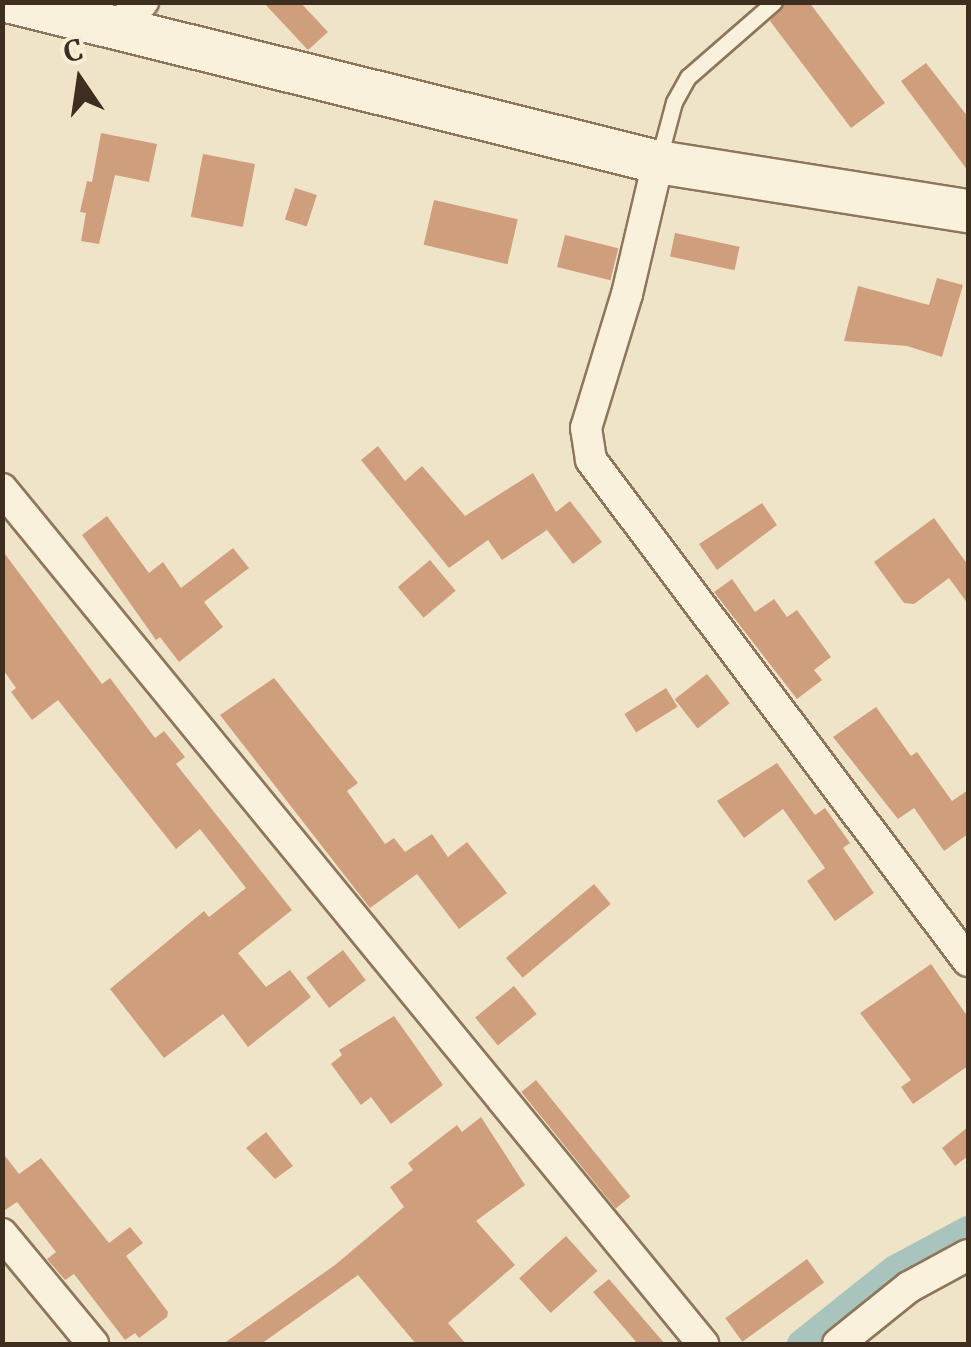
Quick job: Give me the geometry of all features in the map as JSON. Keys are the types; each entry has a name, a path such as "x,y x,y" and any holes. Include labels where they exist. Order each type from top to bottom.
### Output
{"main road":[{"path":"12,2 128,16 658,162 968,211"}],"street":[{"path":"658,162 626,294 586,428 591,460 968,961"},
{"path":"2,489 703,1344"},
{"path":"2,1234 93,1344"},
{"path":"838,1344 910,1287 968,1254"}],"lane":[{"path":"658,162 674,102 688,78 774,2"}],"building":[{"path":"263,2 300,2 328,32 308,50"},
{"path":"785,2 809,2 885,103 851,128 770,21"},
{"path":"926,63 968,117 968,171 901,81"},
{"path":"101,133 157,144 149,182 115,175 99,244 81,241 86,213 80,212 87,181 92,182"},
{"path":"203,154 255,164 243,227 191,217"},
{"path":"295,188 317,195 307,226 285,219"},
{"path":"434,200 518,219 507,264 424,245"},
{"path":"675,233 740,247 735,270 670,256"},
{"path":"565,235 618,248 610,280 557,267"},
{"path":"937,278 963,285 942,357 907,346 844,341 858,286 929,305"},
{"path":"378,446 405,481 422,466 465,516 533,473 556,512 570,501 602,542 573,564 547,530 502,560 488,540 449,568 361,460"},
{"path":"762,503 777,525 717,570 699,544"},
{"path":"107,516 149,573 163,562 181,588 233,548 249,568 204,602 223,627 179,662 160,637 156,640 82,535"},
{"path":"934,518 968,565 968,604 949,578 914,604 904,603 874,562"},
{"path":"2,550 102,684 110,678 155,738 164,731 185,757 176,764 292,910 238,953 266,987 290,970 311,997 248,1047 223,1014 164,1058 110,989 204,911 209,917 246,888 200,829 176,849 58,700 32,720 11,692 16,688 2,668"},
{"path":"430,560 456,591 424,618 398,587"},
{"path":"732,579 755,612 774,599 787,617 797,610 831,657 814,670 822,680 797,699 714,592"},
{"path":"707,674 730,703 697,728 675,699"},
{"path":"274,678 358,783 347,791 385,844 394,838 405,852 432,834 448,857 467,842 507,893 459,929 417,874 370,908 220,715"},
{"path":"666,688 678,707 636,733 624,714"},
{"path":"876,707 911,756 917,752 952,801 968,790 968,834 944,851 914,808 898,819 833,737"},
{"path":"777,763 815,815 825,808 850,843 843,848 874,893 835,921 807,881 825,868 783,809 744,838 717,801"},
{"path":"594,884 611,904 523,978 506,958"},
{"path":"343,950 366,980 329,1008 306,978"},
{"path":"931,964 968,1017 968,1066 913,1104 901,1087 911,1080 860,1013"},
{"path":"514,986 537,1014 498,1045 475,1017"},
{"path":"394,1016 443,1085 391,1124 371,1097 361,1105 331,1064 342,1055 339,1050"},
{"path":"536,1080 630,1197 616,1209 521,1092"},
{"path":"481,1117 525,1185 476,1221 515,1265 448,1323 466,1344 416,1344 358,1275 261,1344 223,1344 335,1265 404,1207 390,1187 413,1170 408,1163 457,1125 462,1132"},
{"path":"968,1127 968,1156 955,1166 942,1148"},
{"path":"266,1132 293,1166 275,1179 246,1148"},
{"path":"2,1152 19,1174 41,1158 109,1243 130,1227 143,1243 126,1256 168,1312 167,1317 139,1338 135,1333 125,1340 74,1274 65,1280 47,1259 56,1252 17,1202 2,1212"},
{"path":"566,1236 597,1271 551,1313 519,1278"},
{"path":"807,1259 824,1282 742,1342 725,1318"},
{"path":"609,1279 665,1344 638,1344 593,1292"}],"waterway":[{"path":"801,1344 895,1269 968,1230"}]}
